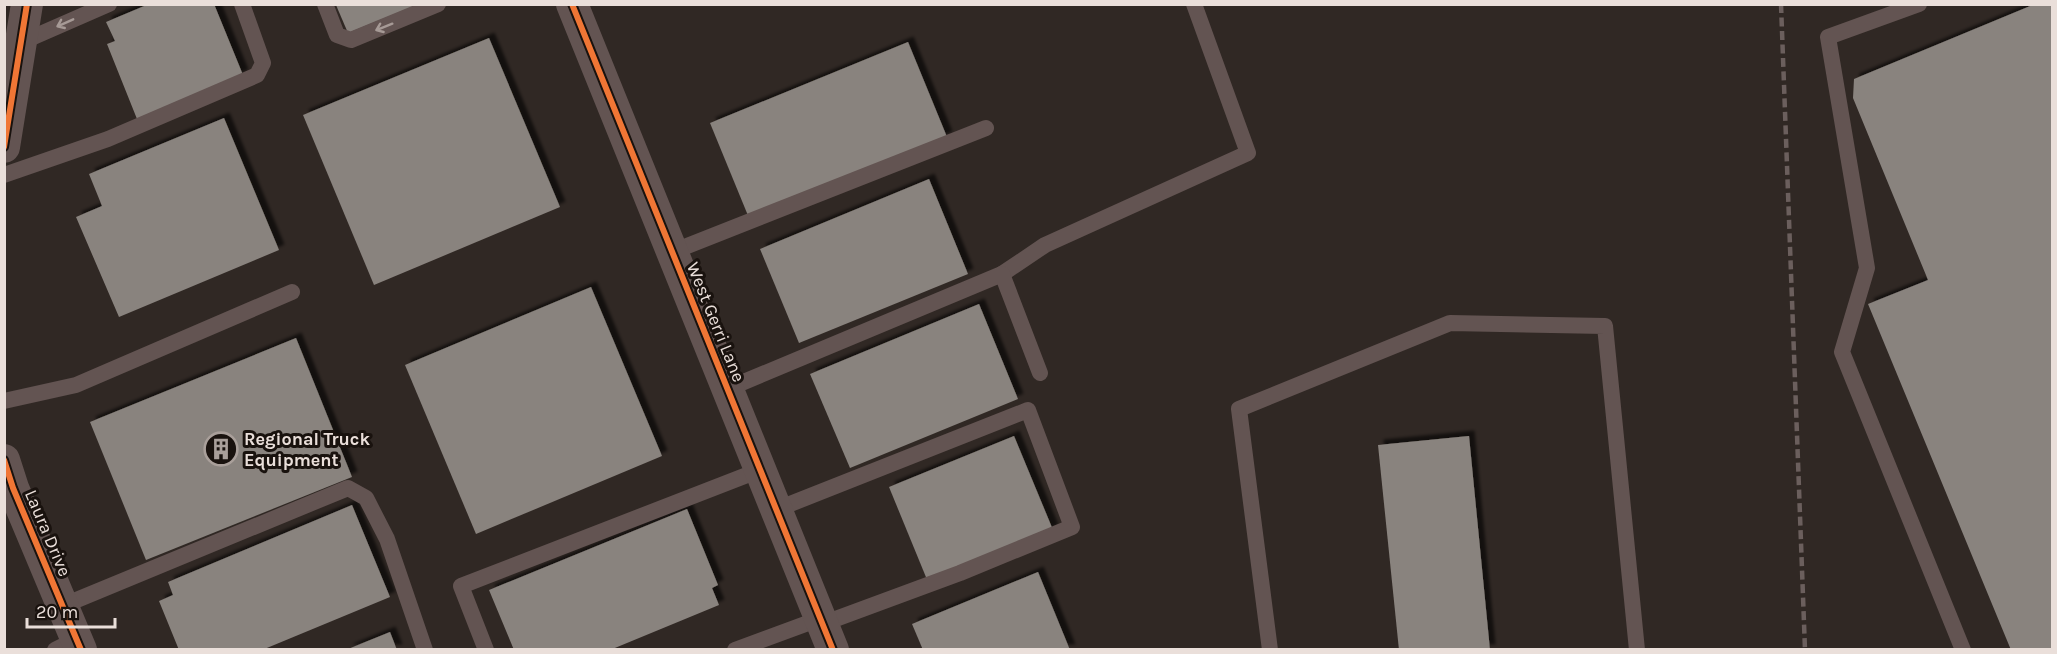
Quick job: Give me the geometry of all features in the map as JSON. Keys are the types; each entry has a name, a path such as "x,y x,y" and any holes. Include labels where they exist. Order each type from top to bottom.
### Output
{"street":[{"path":"4,147 27,4"},
{"name":"West Gerri Lane","path":"572,4 825,631"},
{"name":"Laura Drive","path":"4,460 62,606 71,646"}],"lane":[{"path":"22,42 109,4"},
{"path":"4,175 108,139 257,75 262,63 242,4"},
{"path":"325,4 337,35 351,40 438,4"},
{"path":"727,389 1002,274 1045,245 1248,153 1194,4"},
{"path":"1918,4 1828,37 1867,268 1842,352 1963,650"},
{"path":"672,252 986,128"},
{"path":"1002,274 1040,373"},
{"path":"4,401 76,384 292,292"},
{"path":"1270,650 1239,409 1450,323 1605,326 1637,650"},
{"path":"735,650 825,631 1072,527 1028,410 776,510"},
{"path":"486,650 461,586 760,470"},
{"path":"62,606 348,488 366,498 387,538 425,650"}],"building":[{"path":"149,4 214,4 243,75 137,119 107,44 115,41 106,22"},
{"path":"2035,4 2052,4 2052,650 2011,650 1868,304 1928,280 1853,98 1854,79"},
{"path":"336,5 417,5 348,33"},
{"path":"489,38 560,207 374,285 303,115"},
{"path":"908,42 947,137 749,218 710,123"},
{"path":"224,118 279,250 119,317 76,217 102,206 89,174"},
{"path":"929,179 968,274 799,343 760,249"},
{"path":"591,287 662,456 476,534 405,365"},
{"path":"979,304 1018,399 850,468 810,374"},
{"name":"Regional Truck Equipment","path":"296,338 352,477 146,560 90,422"},
{"path":"1014,436 1053,530 928,582 889,487"},
{"path":"1469,436 1490,650 1399,650 1378,445"},
{"path":"352,505 390,597 262,650 179,650 159,601 173,595 168,582"},
{"path":"687,509 718,585 712,588 719,605 610,650 514,650 489,590"},
{"path":"1038,572 1070,650 923,650 912,624"},
{"path":"390,632 397,650 348,650 348,649"}],"railway":[{"path":"1781,4 1805,650"}],"cycle path":[{"path":"4,147 27,4"},
{"path":"572,4 833,650"},
{"path":"4,460 13,488 81,650"}],"place":[{"name":"Regional Truck Equipment","path":"221,449"}]}
